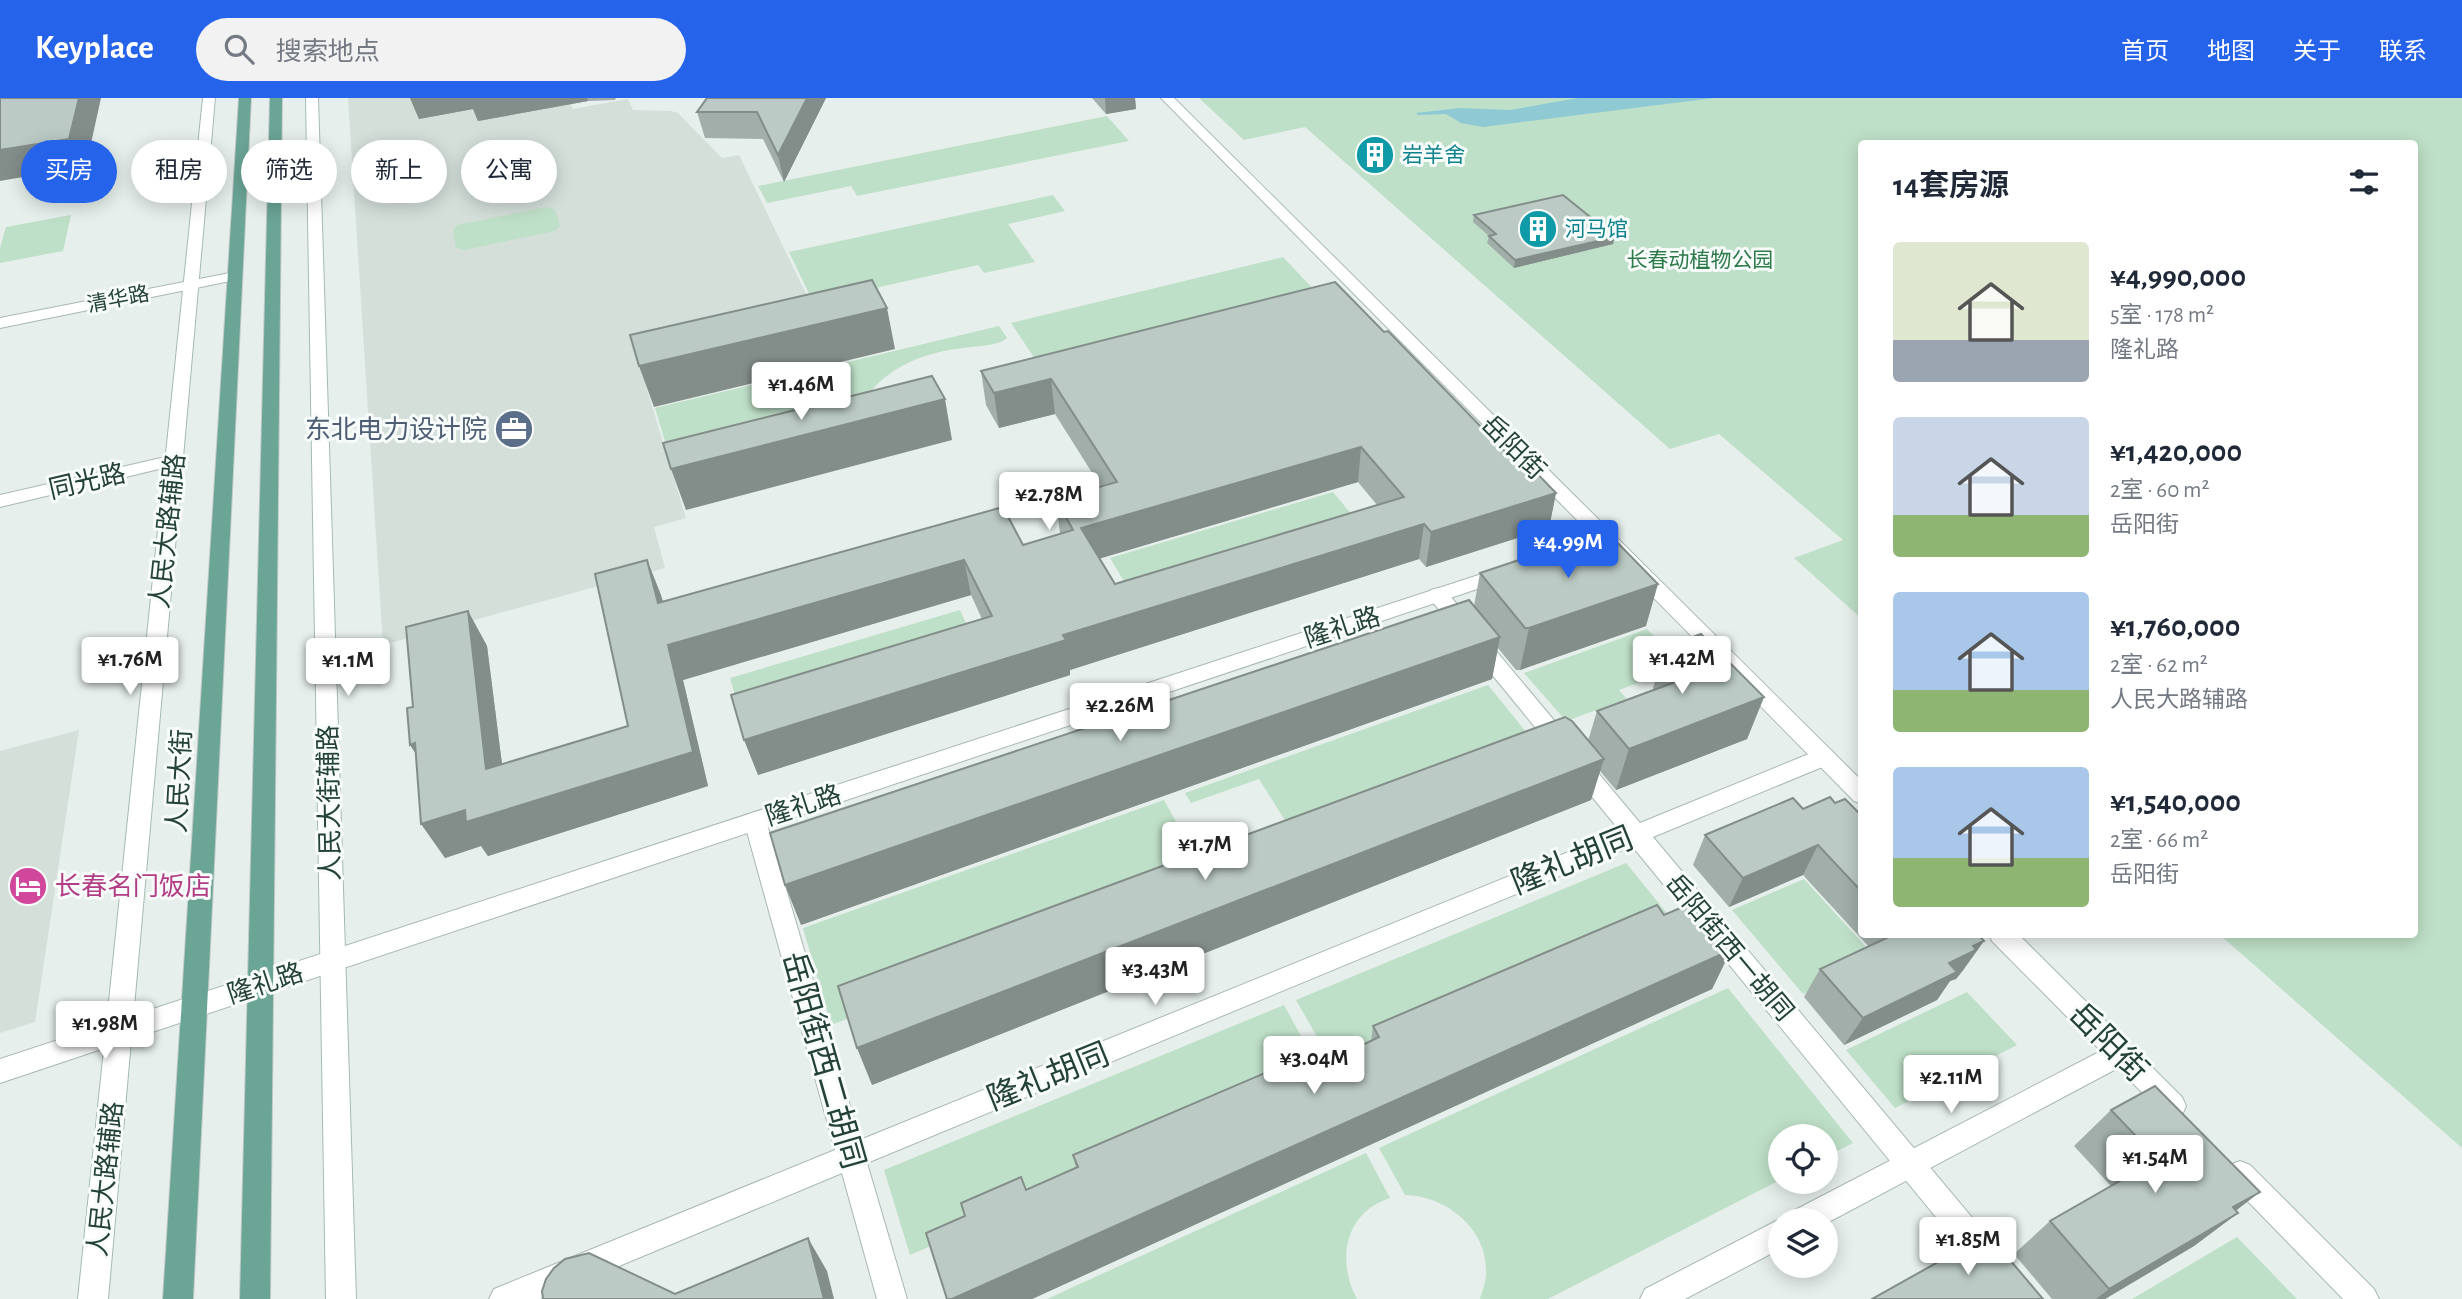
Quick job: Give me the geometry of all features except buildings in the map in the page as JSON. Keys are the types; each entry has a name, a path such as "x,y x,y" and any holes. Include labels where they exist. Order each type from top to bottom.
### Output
{"main road":[{"name":"人民大街","path":"178,1299 245,98"},
{"path":"255,1299 276,98"}],"street":[{"name":"人民大路辅路","path":"93,1299 209,98"},
{"name":"人民大街辅路","path":"312,98 341,1299"},
{"name":"岳阳街","path":"1167,98 1858,791"},
{"name":"清华路","path":"0,323 235,276"},
{"name":"同光路","path":"0,501 174,460"},
{"path":"1581,548 1607,539"},
{"name":"隆礼路","path":"0,1071 1529,565"},
{"name":"岳阳街西一胡同","path":"1438,595 2022,1299"},
{"name":"隆礼胡同","path":"504,1299 1824,757"},
{"name":"岳阳街西二胡同","path":"755,821 892,1299"},
{"name":"岳阳街","path":"2005,938 2187,1121"},
{"path":"1828,1208 2120,1054"},
{"path":"2225,1160 2364,1299"},
{"path":"1655,1299 1768,1239"}],"shaded area":[{"name":"东北电力设计院","path":"348,98 569,98 573,109 628,99 633,110 678,113 722,158 739,155 809,300 632,340 686,518 654,527 665,568 383,645 355,203 447,203 447,140 351,140 351,145"},
{"name":"长春名门饭店","path":"79,730 35,1022 0,1033 0,751"}],"green space":[{"name":"长春动植物公园","path":"1199,98 2462,98 2462,1148 2223,938 2418,938 2418,140 1858,140 1858,615 1794,558 1843,540 1719,434 1670,449 1305,127 1244,140"},
{"path":"1107,116 1129,141 857,196 851,186 767,203 758,186"},
{"path":"1053,195 1065,211 1008,224 1035,262 984,273 978,265 813,302 789,252"},
{"path":"547,207 555,210 560,226 555,231 464,250 456,248 453,230 457,225"},
{"path":"71,215 63,251 0,263 0,248 6,227"},
{"path":"1283,257 1319,295 1039,365 1011,323"},
{"path":"999,326 1007,338 1001,342 921,357 884,378 865,399 670,458 655,408"},
{"path":"1333,492 1363,528 1134,598 1110,558"},
{"path":"960,610 970,632 737,702 730,678"},
{"path":"1647,629 1683,666 1619,690 1627,699 1566,721 1524,673"},
{"path":"1488,685 1544,754 1301,846 1259,779 1191,803 1185,793"},
{"path":"1164,800 1209,882 831,1025 803,928"},
{"path":"1626,863 1675,923 1336,1070 1296,1000"},
{"path":"1804,879 1877,959 1803,994 1732,910"},
{"path":"1728,988 1838,1124 1768,1124 1768,1186 1548,1299 1480,1299 1486,1277 1485,1260 1473,1231 1451,1209 1421,1197 1405,1195 1379,1148"},
{"path":"1967,992 2017,1045 1895,1108 1846,1050"},
{"path":"1284,1005 1323,1076 910,1255 884,1170"},
{"path":"1838,1124 1853,1143 1838,1150"},
{"path":"1366,1153 1390,1198 1363,1214 1349,1239 1347,1269 1357,1299 1047,1299"},
{"path":"2237,1237 2297,1299 2132,1299"}],"water":[{"path":"1578,98 1714,98 1483,127 1461,123 1446,114 1416,113 1460,108 1510,110"}],"place":[{"name":"岩羊舍","path":"1375,155"},
{"name":"河马馆","path":"1538,229"},
{"name":"东北电力设计院","path":"514,429"},
{"name":"长春名门饭店","path":"28,886"}]}
